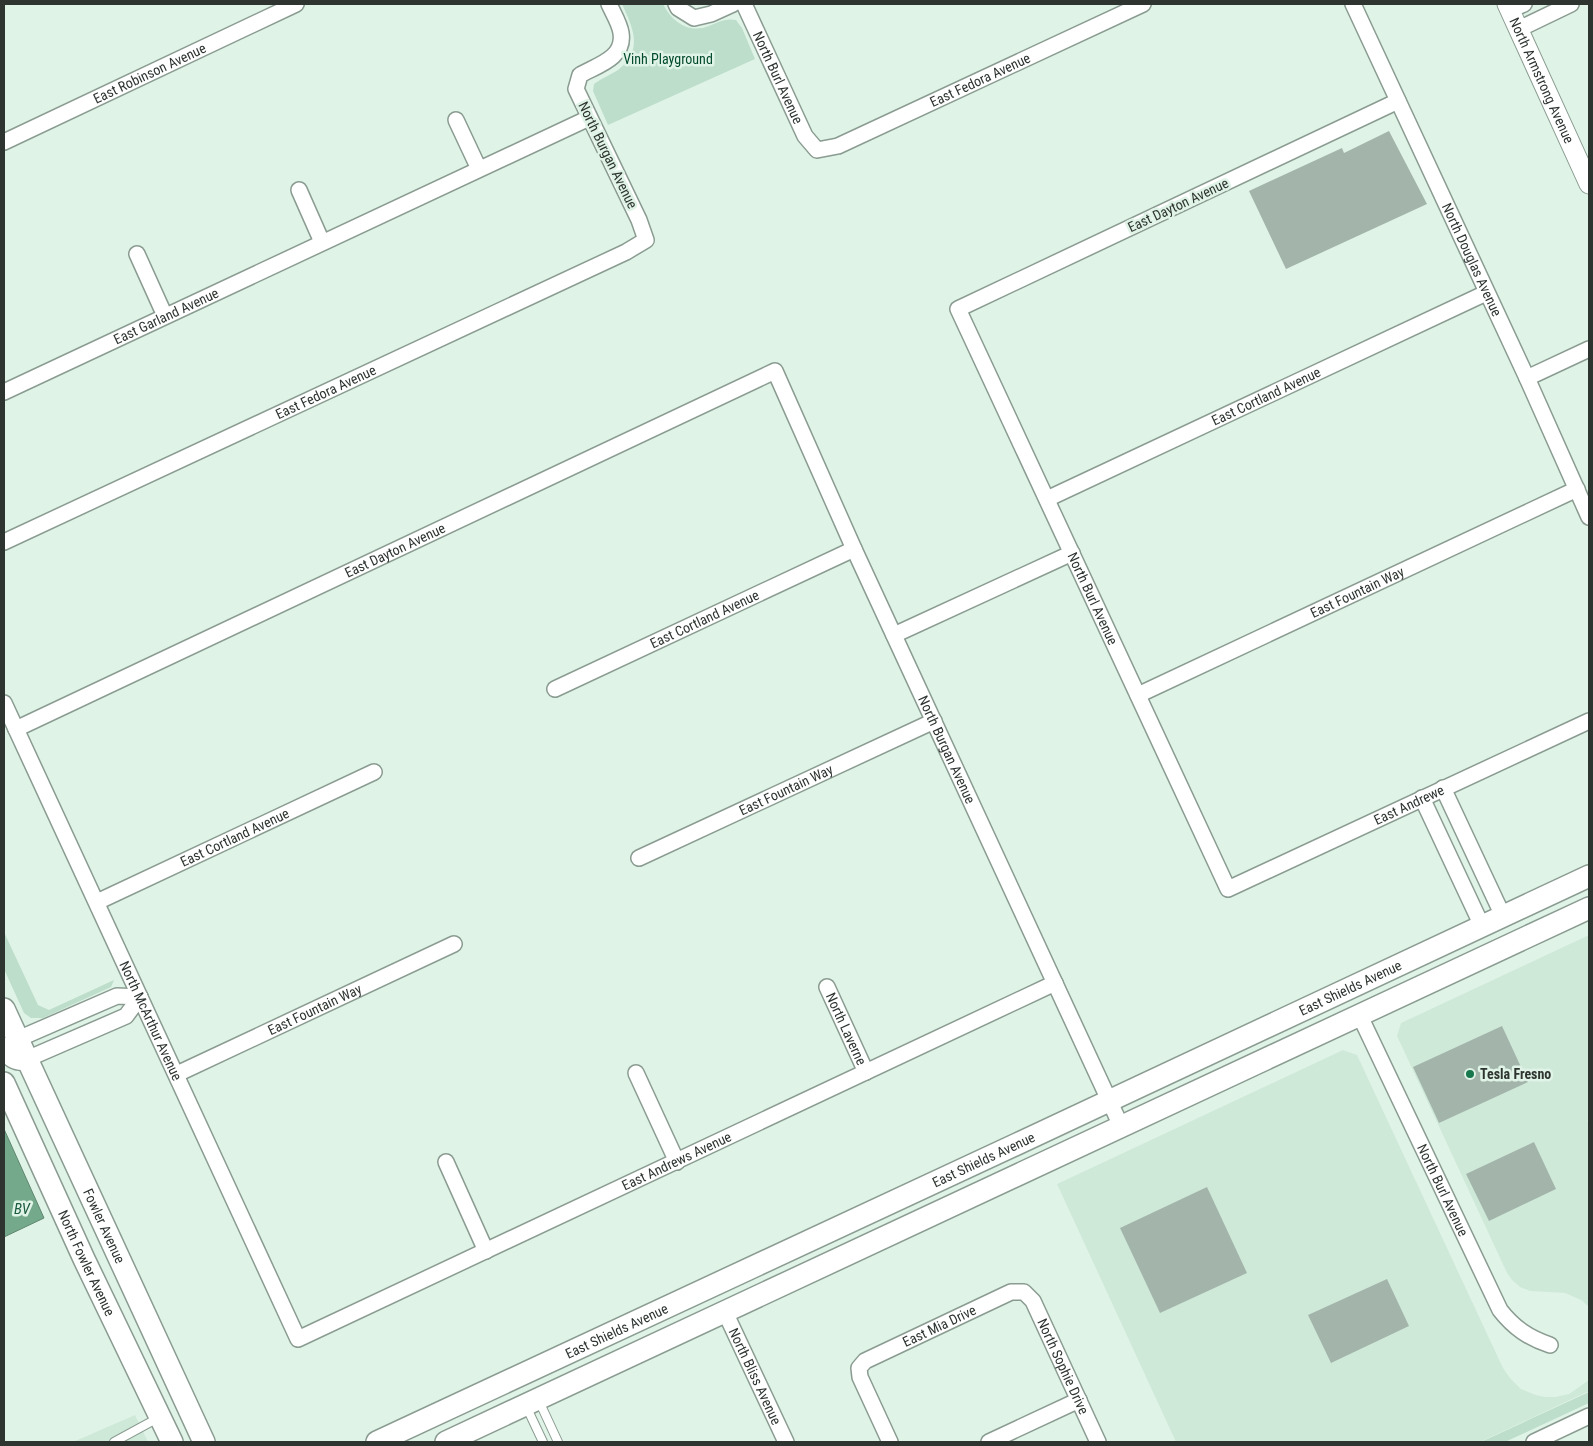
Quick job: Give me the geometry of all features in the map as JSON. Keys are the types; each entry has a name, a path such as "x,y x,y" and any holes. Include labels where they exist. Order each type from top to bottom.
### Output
{"main road":[{"name":"East Shields Avenue","path":"377,1442 900,1200 1109,1100 1589,876"},
{"name":"East Shields Avenue","path":"446,1442 1589,908"},
{"name":"Fowler Avenue","path":"4,1009 16,1049 204,1442"},
{"name":"North Fowler Avenue","path":"4,1082 84,1259 172,1442"},
{"path":"725,1312 723,1304 726,1295 842,1240 900,1200"},
{"path":"532,1401 535,1387 543,1381 653,1328 709,1289"}],"street":[{"name":"East Robinson Avenue","path":"4,142 296,4"},
{"name":"North Burgan Avenue","path":"609,4 621,32 621,47 612,58 580,74 576,90 639,220 646,240"},
{"path":"676,4 678,8 694,18 711,14 733,4"},
{"name":"North Burl Avenue","path":"744,4 805,136 817,150"},
{"name":"East Fedora Avenue","path":"817,150 838,146 1143,4"},
{"name":"North Douglas Avenue","path":"1353,4 1486,294 1527,378 1589,517"},
{"path":"1518,29 1571,4"},
{"name":"North Armstrong Avenue","path":"1514,6 1518,29 1589,184"},
{"name":"East Dayton Avenue","path":"958,308 1398,101"},
{"name":"East Garland Avenue","path":"5,387 165,316 590,118"},
{"path":"456,120 479,169"},
{"path":"298,190 322,242"},
{"name":"East Fedora Avenue","path":"4,542 626,252 646,240"},
{"path":"137,254 165,316"},
{"name":"East Cortland Avenue","path":"1047,499 1486,294"},
{"name":"North Burl Avenue","path":"958,308 1228,889"},
{"path":"1527,378 1589,349"},
{"name":"North Burgan Avenue","path":"775,371 854,549 1121,1126"},
{"name":"East Dayton Avenue","path":"16,729 775,371"},
{"name":"East Fountain Way","path":"1138,694 1576,488"},
{"name":"East Cortland Avenue","path":"555,689 854,549"},
{"path":"894,635 1072,553"},
{"name":"North McArthur Avenue","path":"4,703 298,1338"},
{"name":"East Fountain Way","path":"638,858 934,721"},
{"name":"East Andrewe","path":"1228,889 1589,721"},
{"name":"East Cortland Avenue","path":"97,902 374,772"},
{"path":"1443,788 1503,916"},
{"path":"1422,798 1482,926"},
{"name":"East Fountain Way","path":"177,1074 454,944"},
{"name":"East Andrews Avenue","path":"298,1338 1056,983"},
{"name":"North Laverne","path":"827,986 866,1072"},
{"path":"16,1049 118,996 140,997"},
{"path":"16,1049 126,1016 140,997"},
{"name":"North Burl Avenue","path":"1359,1014 1500,1310 1521,1331 1536,1340 1550,1345"},
{"path":"636,1073 676,1162"},
{"path":"446,1162 486,1250"},
{"name":"East Mia Drive","path":"890,1442 860,1377 860,1368 865,1361 1011,1292 1024,1292"},
{"name":"North Sophie Drive","path":"1024,1292 1034,1300 1098,1442"},
{"name":"North Bliss Avenue","path":"725,1312 786,1442"},
{"path":"989,1442 1079,1400"},
{"path":"1534,1442 1589,1416"}],"lane":[{"path":"532,1401 543,1442"},
{"path":"532,1401 558,1442"},
{"path":"114,1442 160,1418"}],"shaded area":[{"path":"1589,935 1589,1119 1587,1120 1589,1124 1589,1307 1581,1300 1565,1293 1530,1291 1520,1287 1507,1273 1397,1036 1401,1023"},
{"path":"1343,1050 1357,1055 1503,1368 1510,1378 1521,1389 1545,1397 1569,1394 1589,1380 1589,1391 1480,1442 1176,1442 1057,1184"},
{"path":"135,1415 148,1442 73,1442"}],"green space":[{"name":"Vinh Playground","path":"622,4 663,4 676,21 682,25 695,28 702,28 725,20 736,20 742,28 755,59 608,125 593,91 594,84 618,70 626,62 634,47 630,22"},
{"path":"4,932 38,1005 49,1010 114,980 111,987 43,1018 31,1018 24,1013 4,969"},
{"path":"1589,1392 1589,1403 1505,1442 1481,1442"}],"water":[{"name":"BV","path":"4,1129 44,1218 4,1237"}],"building":[{"path":"1389,131 1427,204 1286,269 1249,191 1342,148 1344,153"},
{"name":"Tesla Fresno","path":"1502,1026 1528,1082 1439,1123 1413,1067"},
{"path":"1534,1142 1556,1189 1489,1221 1466,1174"},
{"path":"1207,1187 1247,1273 1160,1313 1120,1228"},
{"path":"1387,1279 1409,1326 1331,1363 1308,1315"}],"place":[{"name":"Tesla Fresno","path":"1470,1074"}]}
